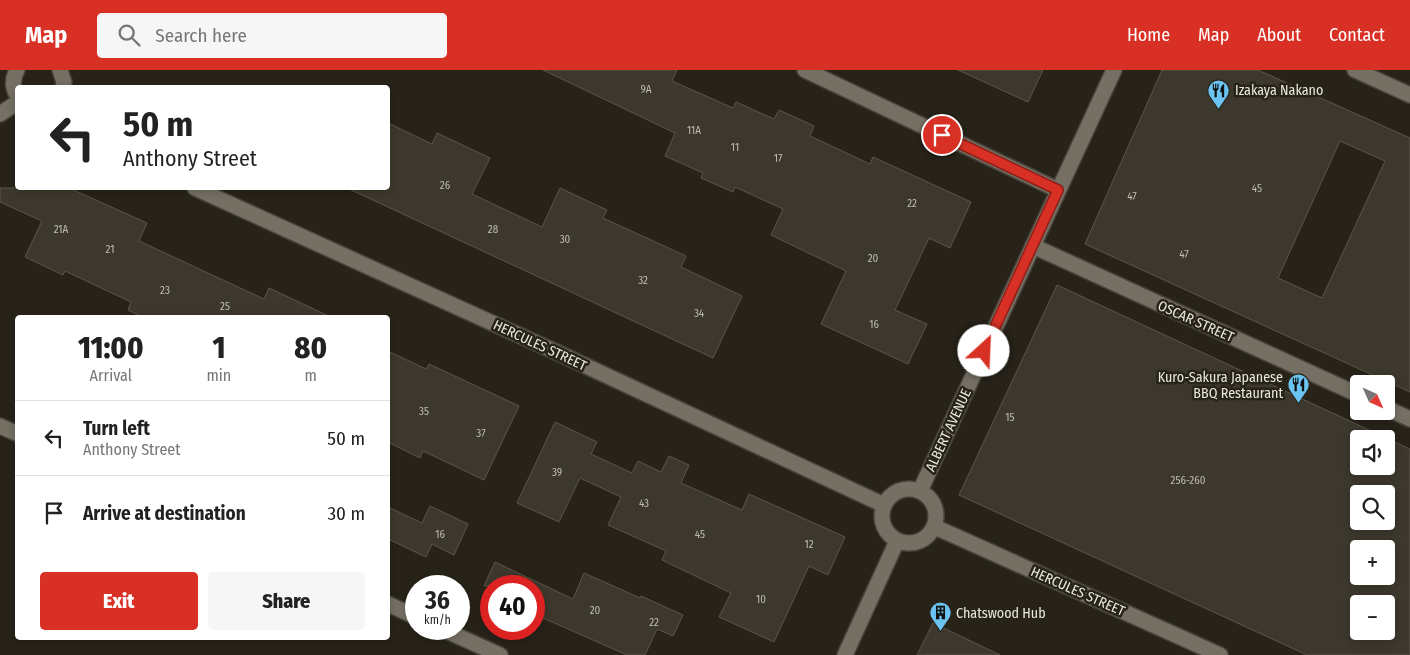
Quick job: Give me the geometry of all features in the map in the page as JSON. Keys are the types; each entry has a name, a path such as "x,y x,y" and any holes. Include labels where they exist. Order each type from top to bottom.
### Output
{"street":[{"path":"15,92 13,78 17,70"},
{"path":"60,70 64,85"},
{"path":"805,70 1058,190"},
{"name":"ALBERT AVENUE","path":"920,490 1114,70"},
{"path":"1355,70 1410,95"},
{"path":"0,114 15,104"},
{"name":"HERCULES STREET","path":"200,190 556,352 884,505"},
{"name":"OSCAR STREET","path":"1033,246 1350,391"},
{"path":"1395,412 1410,419"},
{"path":"0,426 15,433"},
{"path":"910,488 920,490 929,496 935,506 937,516 935,527 923,540 915,543 897,541 885,530 882,522 884,505 890,496 900,490 910,488"},
{"name":"HERCULES STREET","path":"935,527 1220,655"},
{"path":"845,655 897,541"},
{"path":"390,605 405,612"},
{"path":"467,640 500,655"}],"building":[{"path":"543,70 677,70 672,81 733,108 736,102 774,119 779,110 814,126 810,136 870,164 873,157 971,202 950,248 929,238 895,310 927,324 908,364 821,324 846,271 771,235 783,209 735,187 733,192 701,178 703,173 665,156 675,133"},
{"path":"958,70 1043,70 1028,102"},
{"path":"1162,70 1258,70 1410,138 1410,392 1395,385 1395,375 1373,375 1085,244","holes":["1340,141 1385,161 1322,298 1278,278"]},
{"path":"390,124 432,144 437,133 490,158 472,194 542,227 560,188 607,210 603,218 686,256 681,267 742,296 713,358 351,190 390,190"},
{"path":"0,188 15,188 15,190 73,190 147,223 139,241 264,299 269,288 327,315 138,315 128,310 131,302 65,271 63,275 25,257 42,221 0,202"},
{"path":"1057,285 1369,430 1350,430 1350,475 1395,475 1395,442 1410,449 1410,655 1307,655 959,495"},
{"path":"390,352 426,369 429,364 519,406 484,480 423,451 420,458 390,443"},
{"path":"555,422 597,442 591,454 632,473 638,461 661,472 669,456 689,465 681,483 742,510 749,494 845,537 828,575 809,566 774,642 719,617 731,593 662,560 666,551 608,525 621,497 580,478 559,522 517,503"},
{"path":"430,506 468,524 454,555 432,544 426,557 390,540 390,508 422,523"},
{"path":"495,562 522,575 489,575"},
{"path":"584,573 683,615 673,636 657,629 645,655 627,655 545,619 545,586 573,599"},
{"name":"Chatswood Hub","path":"933,623 1000,655 917,655"}],"place":[{"name":"Izakaya Nakano","path":"1219,109"},
{"name":"Kuro-Sakura Japanese BBQ Restaurant","path":"1299,404"},
{"name":"Chatswood Hub","path":"940,632"}],"route":[{"path":"942,135 1058,190 984,351"}]}
